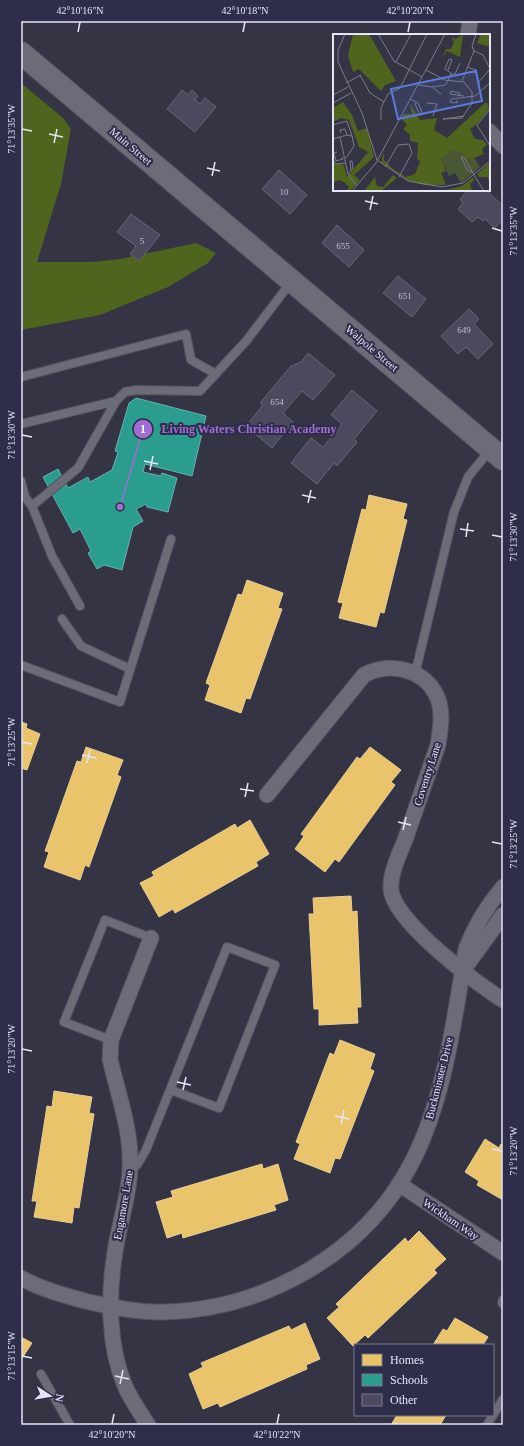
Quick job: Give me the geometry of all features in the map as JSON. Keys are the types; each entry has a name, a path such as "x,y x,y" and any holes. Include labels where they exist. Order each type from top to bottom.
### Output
{"main road":[{"name":"Main Street","path":"21,53 240,238"},
{"name":"Walpole Street","path":"240,238 497,454"}],"street":[{"path":"468,34 470,21"},
{"path":"490,132 503,146"},
{"name":"Coventry Lane","path":"267,795 364,676 375,669 388,667 415,674 426,680 434,690 439,703 440,730 438,745 395,867 391,889 394,901 400,912 462,972 503,1000"},
{"name":"Buckminster Drive","path":"21,1278 66,1296 111,1307 148,1312 185,1311 232,1303 269,1290 290,1281 327,1258 366,1224 399,1184 411,1164 422,1140 435,1101 446,1054 466,948 472,931 480,917 503,887"},
{"name":"Buckminster Drive","path":"462,972 503,915"},
{"name":"Engamore Lane","path":"148,1425 134,1404 119,1368 114,1348 111,1307 115,1251 127,1198 130,1169 130,1140 110,1059 111,1040 151,938"},
{"name":"Wickham Way","path":"399,1184 503,1253"}],"lane":[{"path":"32,506 78,468 116,401 125,392 136,390 200,392 247,340 292,281"},
{"path":"21,377 186,334 191,360 216,374"},
{"path":"21,424 116,401"},
{"path":"415,674 447,539 460,493 475,467 497,454"},
{"path":"21,481 25,497 32,506 52,556 80,606"},
{"path":"21,665 120,702 171,540"},
{"path":"62,619 81,646 130,669"},
{"path":"111,1040 64,1022 105,920 151,938"},
{"path":"130,1169 137,1165 146,1150 227,947 275,965 219,1108 171,1090"},
{"path":"503,1300 503,1304"},
{"path":"41,1374 70,1425"},
{"path":"494,1414 503,1399"},
{"path":"487,1425 493,1416"}],"green space":[{"path":"21,83 63,118 71,129 61,184 37,262 93,262 120,259 196,243 216,253 208,263 168,287 100,315 21,330"}],"building: Homes":[{"path":"369,495 407,504 403,519 407,520 384,613 380,612 376,627 339,618 343,603 338,602 362,509 366,510"},
{"path":"247,580 283,593 278,608 282,609 250,699 246,698 241,713 205,700 210,685 206,683 238,594 242,595"},
{"path":"21,722 27,724 26,728 40,734 27,770 21,768"},
{"path":"86,747 123,760 117,775 121,777 89,867 85,865 80,880 44,867 49,852 45,851 77,761 81,762"},
{"path":"370,747 401,770 391,782 395,785 339,862 335,859 325,872 295,849 304,836 301,834 357,757 360,759"},
{"path":"250,820 269,854 256,862 258,866 175,913 173,909 159,917 140,883 154,876 152,872 235,824 237,828"},
{"path":"351,896 352,912 357,911 361,1007 357,1007 358,1023 319,1025 319,1009 314,1009 309,914 314,914 313,898"},
{"path":"340,1040 375,1054 370,1069 374,1071 340,1159 335,1158 330,1173 294,1159 300,1144 296,1142 330,1053 334,1055"},
{"path":"54,1091 92,1097 89,1113 94,1114 79,1208 74,1207 72,1223 34,1217 37,1201 32,1201 47,1106 52,1107"},
{"path":"485,1139 499,1148 501,1144 503,1145 503,1200 477,1185 479,1181 465,1172"},
{"path":"262,1164 263,1169 278,1164 288,1200 274,1205 276,1210 183,1238 182,1233 167,1238 156,1202 173,1197 171,1191"},
{"path":"419,1231 446,1259 434,1270 437,1273 368,1338 365,1335 353,1346 327,1318 339,1307 336,1304 405,1238 408,1242"},
{"path":"455,1318 488,1337 484,1344 434,1344 443,1329 447,1331"},
{"path":"305,1323 320,1359 306,1365 307,1369 220,1407 218,1403 203,1409 189,1374 203,1367 201,1363 289,1326 291,1330"},
{"path":"21,1337 32,1343 21,1360"},
{"path":"396,1416 445,1416 440,1425 391,1425"}],"building: Schools":[{"path":"136,398 206,416 192,476 145,464 143,472 161,476 162,473 177,478 168,512 147,507 146,504 136,509 143,521 133,527 122,570 104,565 97,569 88,553 91,551 80,529 73,533 43,477 58,469 68,488 88,477 90,482 112,470 118,452 115,451 129,403"}],"building: Other":[{"path":"182,90 188,95 192,90 198,96 195,100 200,104 205,98 216,107 195,132 167,109"},
{"path":"279,170 307,195 290,214 262,189"},
{"path":"467,191 487,191 503,206 503,219 495,228 485,219 483,221 478,217 472,222 458,209 463,203 460,199"},
{"path":"131,214 160,235 139,261 130,254 136,246 117,232"},
{"path":"337,225 364,250 349,267 322,243"},
{"path":"398,276 426,299 412,317 383,293"},
{"path":"469,309 479,319 474,324 493,344 478,359 466,347 458,354 441,336"},
{"path":"308,353 335,375 313,400 302,391 283,413 293,422 272,448 246,426 263,405 260,403 291,366 301,362"},
{"path":"352,390 377,411 354,439 357,442 337,466 334,463 317,484 291,463 311,438 323,447 342,424 331,415"}],"place":[{"name":"Living Waters Christian Academy","path":"120,507"}]}
